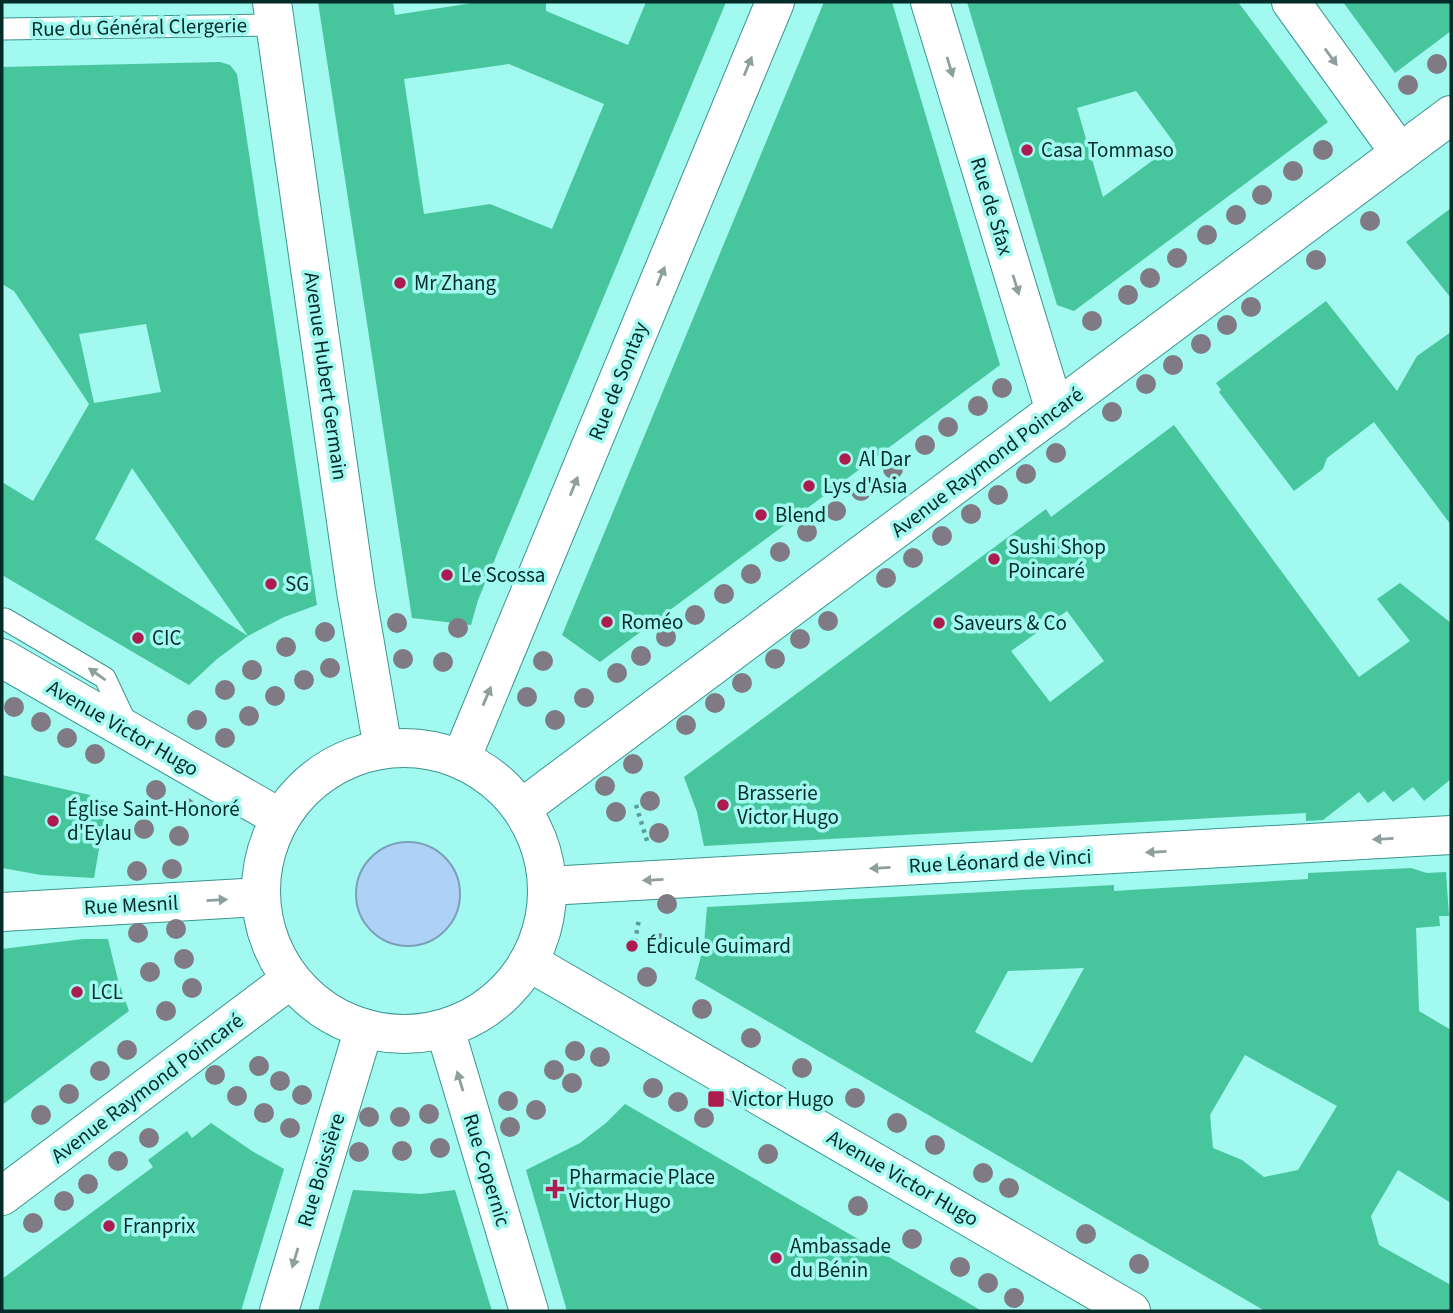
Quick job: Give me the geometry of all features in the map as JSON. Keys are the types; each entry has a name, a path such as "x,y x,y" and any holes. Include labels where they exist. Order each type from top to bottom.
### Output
{"street":[{"name":"Rue de Sontay","path":"461,759 775,2"},
{"name":"Rue de Sfax","path":"930,2 1055,411"},
{"path":"1291,2 1400,153"},
{"name":"Avenue Hubert Germain","path":"274,13 354,578 383,749"},
{"name":"Avenue Raymond Poincaré","path":"522,808 1451,115"},
{"name":"Avenue Victor Hugo","path":"2,658 280,818"},
{"path":"383,749 425,749 461,759 492,777 522,808 541,847 548,886 544,926 529,962 516,981 496,1001 472,1017 445,1029 405,1035 364,1028 326,1011 291,979 269,940 261,897 265,856 280,818 298,795 321,774 351,757 383,749"},
{"name":"Rue Léonard de Vinci","path":"548,886 1451,835"},
{"name":"Rue Mesnil","path":"2,912 261,897"},
{"name":"Avenue Victor Hugo","path":"529,962 1130,1311"},
{"name":"Avenue Raymond Poincaré","path":"2,1196 291,979"},
{"name":"Rue Boissière","path":"279,1311 364,1028"},
{"name":"Rue Copernic","path":"445,1029 529,1311"}],"lane":[{"name":"Rue du Général Clergerie","path":"2,29 274,13"},
{"path":"5,619 105,678 131,732"}],"path":[{"path":"636,805 649,850"},
{"path":"635,942 640,912"}],"water":[{"path":"408,842 428,846 451,865 456,874 460,894 456,914 437,937 428,942 408,946 388,942 365,923 360,914 356,894 360,874 379,851 388,846"}],"building":[{"path":"318,2 393,2 395,15 479,2 546,2 546,11 628,45 646,2 726,2 478,600 471,625 412,618","holes":["509,64 604,104 552,229 490,204 424,214 404,79"]},
{"path":"824,2 892,2 1000,365 600,662 562,635"},
{"path":"967,2 1238,2 1328,122 1074,311 1057,305","holes":["1136,91 1175,144 1103,197 1077,108"]},
{"path":"1343,2 1451,2 1451,31 1395,73"},
{"path":"220,62 230,65 237,74 317,605 284,617 248,636 217,659 189,685 2,575 2,482 33,501 89,404 14,291 2,284 2,67","holes":["146,324 161,392 94,403 79,334","132,468 248,636 95,539"]},
{"path":"1451,208 1451,298 1406,242"},
{"path":"1326,301 1397,391 1417,356 1451,332 1451,525 1374,422 1327,458 1323,469 1294,491 1219,392 1221,390 1216,383"},
{"path":"1174,425 1359,677 1410,641 1377,599 1400,583 1451,623 1451,779 1424,801 1413,787 1393,802 1384,791 1368,803 1359,792 1323,820 1306,821 1306,813 704,846 697,812 684,777 1046,509 1051,517","holes":["1067,611 1104,661 1050,702 1011,651"]},
{"name":"Église Saint-Honoré d'Eylau","path":"2,775 90,795 90,798 107,802 94,878 41,875 2,868"},
{"path":"1411,868 1427,873 1446,872 1449,916 1439,916 1440,926 1416,928 1419,1011 1451,1030 1451,1203 1398,1170 1371,1216 1379,1245 1451,1285 1451,1311 1265,1311 695,979 704,944 707,907 1114,885 1114,891 1308,879 1308,873","holes":["1084,968 1032,1063 975,1032 1008,971","1245,1055 1337,1106 1298,1170 1264,1177 1242,1160 1213,1148 1210,1115"]},
{"path":"83,939 108,939 129,1011 2,1105 2,949"},
{"path":"625,1104 982,1311 567,1311 526,1170 580,1143"},
{"path":"211,1123 284,1169 241,1311 2,1311 2,1279 153,1167 148,1160 187,1131 192,1138"},
{"path":"353,1190 421,1194 455,1190 492,1311 318,1311"}],"place":[{"name":"Casa Tommaso","path":"1027,150"},
{"name":"Mr Zhang","path":"400,283"},
{"name":"Al Dar","path":"845,459"},
{"name":"Lys d'Asia","path":"809,486"},
{"name":"Blend","path":"761,515"},
{"name":"Sushi Shop Poincaré","path":"994,559"},
{"name":"Le Scossa","path":"447,575"},
{"name":"SG","path":"271,584"},
{"name":"Roméo","path":"607,622"},
{"name":"Saveurs & Co","path":"939,623"},
{"name":"CIC","path":"138,638"},
{"name":"Brasserie Victor Hugo","path":"723,805"},
{"name":"Église Saint-Honoré d'Eylau","path":"53,821"},
{"name":"Édicule Guimard","path":"632,946"},
{"name":"LCL","path":"77,992"},
{"name":"Victor Hugo","path":"716,1099"},
{"name":"Pharmacie Place Victor Hugo","path":"555,1189"},
{"name":"Franprix","path":"109,1226"},
{"name":"Ambassade du Bénin","path":"776,1258"}]}
